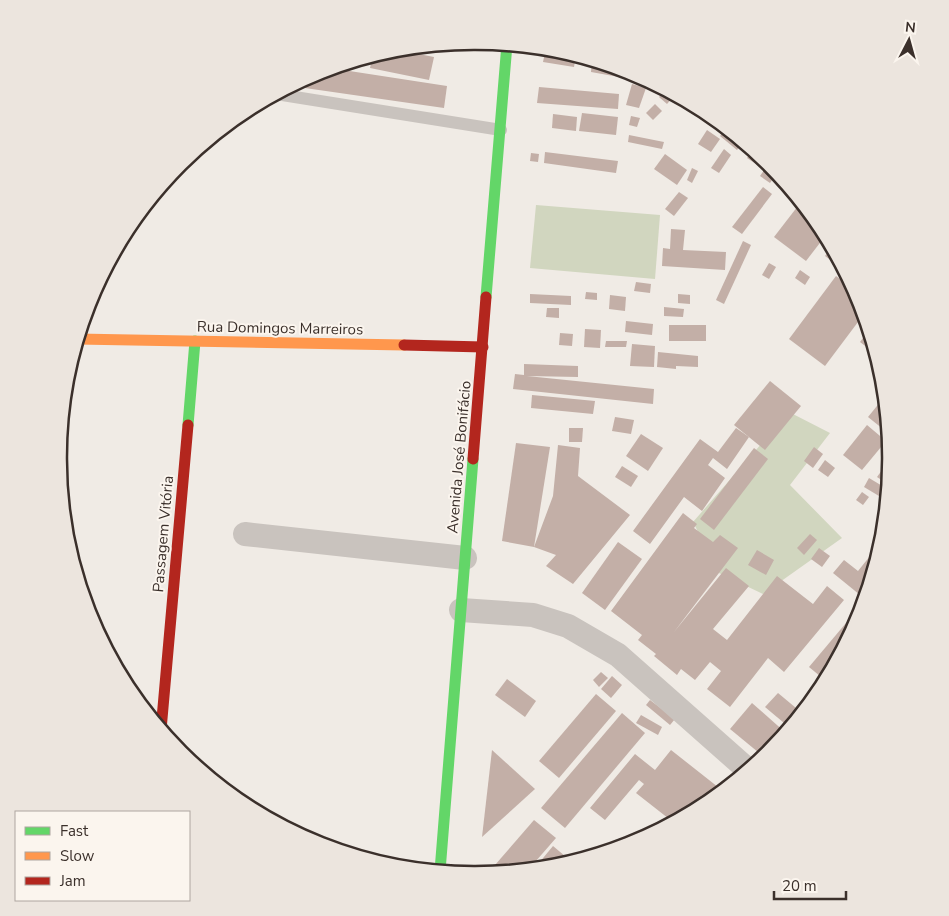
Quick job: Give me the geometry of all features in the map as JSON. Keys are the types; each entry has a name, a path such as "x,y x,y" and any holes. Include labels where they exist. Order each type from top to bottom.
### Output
{"main road":[{"name":"Avenida José Bonifácio","path":"441,864 506,51"},
{"name":"Rua Domingos Marreiros","path":"84,339 483,347"},
{"name":"Passagem Vitória","path":"162,719 195,341"}],"street":[{"path":"245,534 466,558"},
{"path":"461,610 533,615 568,626 618,655 743,766"}],"lane":[{"path":"287,96 501,130"}],"green space":[{"path":"536,205 660,215 655,279 530,268"},
{"path":"789,412 830,433 790,485 842,538 763,594 719,573 693,522"}],"building":[{"path":"417,54 434,57 429,80 370,68 371,64"},
{"path":"544,56 575,63 574,67 543,62"},
{"path":"591,68 619,77 619,77 591,72"},
{"path":"347,71 447,86 444,108 303,88"},
{"path":"632,84 646,88 639,108 626,105"},
{"path":"539,87 619,94 618,109 537,103"},
{"path":"661,95 670,100 667,104 659,97"},
{"path":"655,104 662,111 653,120 646,113"},
{"path":"582,113 618,117 616,135 579,131"},
{"path":"553,114 577,117 576,131 552,128"},
{"path":"631,116 640,118 637,127 629,125"},
{"path":"707,130 720,139 711,152 698,144"},
{"path":"722,133 739,147 737,150 720,136"},
{"path":"629,135 664,142 662,149 628,142"},
{"path":"724,149 731,155 719,173 711,168"},
{"path":"545,152 618,161 616,173 544,163"},
{"path":"531,153 539,154 538,162 530,161"},
{"path":"665,154 687,170 677,185 654,169"},
{"path":"749,156 759,166 747,158"},
{"path":"692,168 698,171 692,183 687,180"},
{"path":"764,171 772,180 770,183 760,176"},
{"path":"763,187 772,194 742,234 732,227"},
{"path":"679,192 688,198 674,216 665,209"},
{"path":"796,208 821,242 806,261 774,237"},
{"path":"671,229 685,230 683,250 726,252 725,270 662,266 663,248 670,249"},
{"path":"743,241 751,245 724,304 716,300"},
{"path":"769,263 776,267 769,279 762,275"},
{"path":"800,270 810,277 805,285 795,278"},
{"path":"836,276 841,279 859,321 825,366 789,339"},
{"path":"636,282 651,284 650,293 634,291"},
{"path":"586,292 597,293 597,300 585,299"},
{"path":"530,294 571,296 571,305 530,303"},
{"path":"678,294 690,295 690,304 678,303"},
{"path":"610,295 626,297 625,311 609,309"},
{"path":"664,307 684,309 683,317 664,316"},
{"path":"547,308 559,308 559,318 546,317"},
{"path":"626,321 653,324 652,335 625,332"},
{"path":"669,325 706,325 706,341 669,341"},
{"path":"585,329 601,330 600,348 584,347"},
{"path":"560,333 573,334 572,346 559,345"},
{"path":"864,337 868,348 860,342"},
{"path":"606,341 627,341 626,347 605,347"},
{"path":"632,344 655,346 654,367 630,366"},
{"path":"658,352 698,356 698,367 676,366 676,369 657,367"},
{"path":"524,364 578,366 578,377 527,376 654,389 653,404 513,389 515,374 524,375"},
{"path":"770,381 801,406 765,450 734,425"},
{"path":"532,395 595,401 593,414 531,408"},
{"path":"879,404 882,428 868,417"},
{"path":"615,417 634,420 631,434 612,431"},
{"path":"867,425 882,438 882,446 862,470 843,455"},
{"path":"569,428 583,428 582,442 569,442"},
{"path":"736,428 749,437 727,469 713,458 708,465 725,478 702,511 684,497 650,544 633,531 700,439 718,452"},
{"path":"641,434 663,448 648,471 626,456"},
{"path":"516,443 550,447 534,547 502,541"},
{"path":"558,445 580,448 578,476 630,515 573,584 546,566 556,555 534,547 553,496"},
{"path":"814,447 823,454 813,468 804,461"},
{"path":"754,448 768,459 714,530 700,519"},
{"path":"825,460 835,468 828,477 818,470"},
{"path":"622,466 638,476 631,487 615,477"},
{"path":"882,470 882,480 877,477"},
{"path":"869,478 882,486 879,496 864,487"},
{"path":"862,492 869,497 863,505 856,500"},
{"path":"683,513 697,524 694,528 713,542 720,535 738,548 674,632 726,568 749,586 713,629 727,640 777,576 813,604 827,586 844,600 784,672 768,658 730,707 707,689 721,671 710,662 695,680 681,669 677,675 654,656 656,654 638,640 642,635 611,611"},
{"path":"810,534 817,540 804,555 797,548"},
{"path":"618,542 642,559 605,610 582,593"},
{"path":"819,548 830,556 822,567 811,559"},
{"path":"757,550 774,560 766,575 748,565"},
{"path":"871,557 859,594 833,573 844,560 858,571"},
{"path":"848,621 820,676 809,667"},
{"path":"601,672 608,678 599,687 593,680"},
{"path":"612,676 622,685 611,698 601,689"},
{"path":"507,679 536,701 525,717 495,695"},
{"path":"778,693 796,708 784,723 765,707"},
{"path":"596,694 616,711 559,778 539,761"},
{"path":"650,700 675,719 670,725 646,705"},
{"path":"752,703 780,728 757,752 730,729"},
{"path":"622,713 645,733 565,828 541,808"},
{"path":"641,715 662,727 658,735 636,723"},
{"path":"492,750 535,789 482,837"},
{"path":"671,750 717,786 667,817 636,793 644,784 639,780 605,820 590,808 635,754 655,770"},
{"path":"534,820 556,838 535,862 495,865"},
{"path":"553,846 564,856 554,858 541,860"}],"traffic: fast":[{"path":"486,297 506,51"},
{"path":"188,425 195,341"},
{"path":"441,864 473,459"}],"traffic: slow":[{"path":"84,339 404,345"}],"traffic: jam":[{"path":"473,459 486,297"},
{"path":"404,345 483,347"},
{"path":"162,720 188,425"}]}
